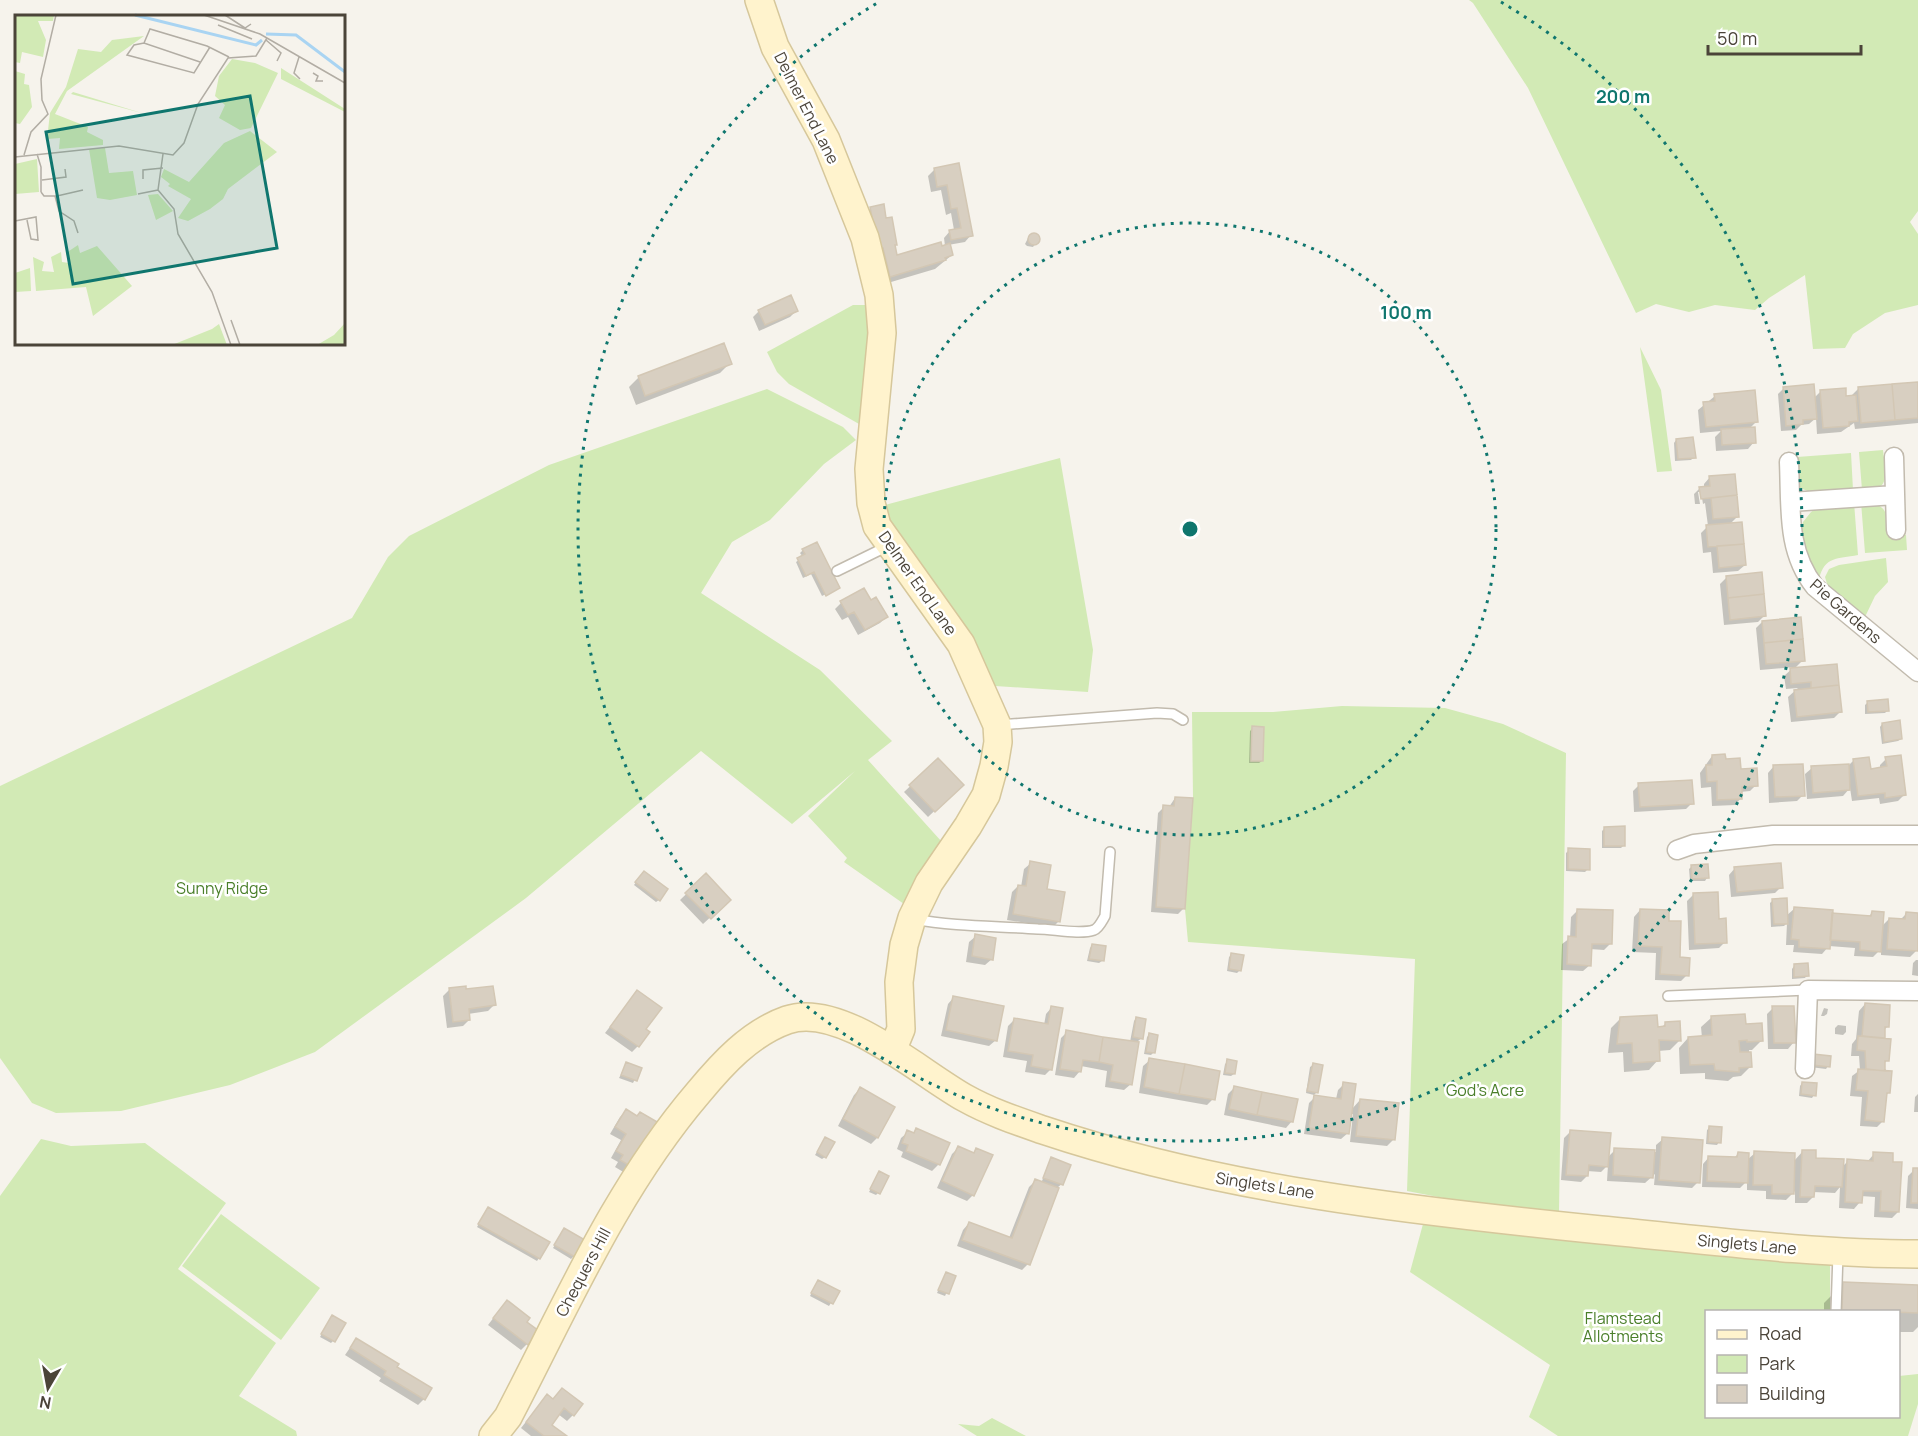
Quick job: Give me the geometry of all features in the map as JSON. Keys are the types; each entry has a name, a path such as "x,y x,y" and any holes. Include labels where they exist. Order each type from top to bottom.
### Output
{"street":[{"name":"Delmer End Lane","path":"759,0 775,47 826,140 865,238 876,283 882,333 869,469 872,502 878,526 962,644 997,725 998,742 986,795 929,883 912,918 904,945 899,982 901,1029 892,1051"},
{"path":"1894,457 1896,530"},
{"name":"Pie Gardens","path":"1789,462 1795,551 1806,576 1815,587 1918,672"},
{"path":"1791,502 1895,495"},
{"path":"1677,850 1694,844 1773,835 1918,835"},
{"path":"1805,1069 1808,990 1918,991"},
{"name":"Singlets Lane","path":"681,1113 717,1071 754,1036 790,1019 817,1017 846,1025 892,1051 960,1095 998,1114 1115,1152 1206,1175 1461,1216 1838,1251 1918,1254"},
{"name":"Chequers Hill","path":"493,1436 508,1417 602,1234 638,1173 681,1113"}],"lane":[{"path":"837,572 890,545"},
{"path":"997,725 1157,713 1173,714 1183,720"},
{"path":"912,918 935,923 1094,930 1105,916 1110,852"},
{"path":"1668,996 1808,990"},
{"path":"1836,1310 1838,1251"}],"green space":[{"path":"1469,0 1918,0 1918,211 1910,222 1918,234 1918,305 1885,313 1853,334 1845,348 1813,349 1805,275 1769,298 1755,310 1715,305 1689,312 1656,304 1636,313 1528,88"},
{"path":"853,305 874,305 864,421 859,424 789,384 777,372 767,352"},
{"path":"1640,347 1661,390 1672,471 1657,472"},
{"name":"Sunny Ridge","path":"767,389 843,427 856,440 824,464 770,520 732,542 701,593 820,670 892,741 868,760 942,842 904,904 844,862 847,858 808,816 855,771 792,824 701,751 526,898 315,1052 230,1085 121,1111 56,1113 32,1103 0,1058 0,786 352,618 388,557 409,536 549,465"},
{"path":"1883,450 1884,482 1878,488 1862,490 1859,452"},
{"path":"1851,453 1853,490 1813,493 1800,488 1797,457"},
{"path":"1060,458 1093,650 1088,692 995,686 968,632 888,519 885,505"},
{"path":"1854,502 1858,555 1828,562 1819,579 1805,559 1801,531 1803,522 1811,512 1821,506"},
{"path":"1861,502 1876,504 1884,510 1889,533 1906,535 1907,550 1865,553"},
{"path":"1886,558 1888,582 1875,596 1865,617 1828,587 1825,577 1829,569 1839,565"},
{"name":"God's Acre","path":"1342,706 1445,708 1503,724 1566,753 1559,1212 1480,1205 1407,1191 1415,959 1188,942 1185,909 1193,798 1192,712 1273,712"},
{"path":"41,1139 71,1146 145,1143 226,1203 178,1269 276,1343 239,1396 296,1431 297,1436 0,1436 0,1196"},
{"path":"221,1214 320,1288 281,1340 182,1266"},
{"name":"Flamstead Allotments","path":"1423,1224 1674,1250 1830,1263 1830,1310 1705,1310 1705,1418 1900,1418 1900,1376 1918,1374 1918,1404 1908,1436 1558,1436 1529,1417 1550,1365 1410,1272"},
{"path":"992,1418 1026,1436 977,1436 958,1424 979,1426"}],"building":[{"path":"959,163 973,236 951,240 949,230 961,228 957,208 951,209 947,185 937,187 934,168"},
{"path":"884,204 886,218 892,217 897,255 941,242 942,246 950,243 953,255 945,258 946,260 890,277 883,248 878,248 870,207"},
{"path":"1036,233 1040,239 1036,245 1032,245 1028,237"},
{"path":"791,295 798,311 765,325 758,310"},
{"path":"724,343 732,364 645,396 638,376"},
{"path":"1918,382 1918,418 1895,420 1892,384"},
{"path":"1814,384 1817,419 1803,420 1803,424 1786,426 1783,387"},
{"path":"1892,384 1895,420 1861,423 1858,387"},
{"path":"1846,388 1846,396 1856,395 1858,421 1849,422 1849,426 1823,428 1820,390"},
{"path":"1755,390 1758,422 1706,427 1703,402 1715,401 1714,394"},
{"path":"1755,427 1756,443 1722,445 1721,429"},
{"path":"1693,437 1696,458 1678,459 1676,439"},
{"path":"1735,474 1737,495 1701,499 1699,487 1710,486 1709,476"},
{"path":"1737,495 1739,517 1713,519 1711,498"},
{"path":"1742,522 1744,544 1708,547 1706,525"},
{"path":"817,542 840,588 826,596 814,572 806,576 797,558 805,554 802,549"},
{"path":"1744,544 1746,565 1719,568 1717,546"},
{"path":"1762,572 1764,594 1728,598 1726,576"},
{"path":"864,588 871,600 876,597 888,617 865,630 854,612 848,615 840,601"},
{"path":"1764,594 1766,616 1730,620 1728,598"},
{"path":"1801,617 1803,639 1764,643 1762,621"},
{"path":"1803,639 1805,661 1766,664 1764,643"},
{"path":"1837,664 1839,685 1811,688 1811,682 1791,684 1790,668"},
{"path":"1839,685 1842,712 1797,717 1794,690"},
{"path":"1888,699 1889,711 1868,712 1867,701"},
{"path":"1900,720 1902,739 1884,742 1882,723"},
{"path":"1252,726 1264,727 1263,761 1251,761"},
{"path":"1725,754 1726,759 1740,758 1741,769 1757,768 1758,786 1742,787 1742,799 1717,800 1717,781 1707,782 1706,765 1712,765 1712,755"},
{"path":"1901,755 1906,795 1885,798 1885,793 1858,796 1853,759 1869,757 1871,769 1887,766 1885,757"},
{"path":"938,758 964,785 935,812 909,785"},
{"path":"1803,764 1805,796 1775,797 1773,765"},
{"path":"1849,764 1850,790 1813,793 1811,766"},
{"path":"1692,780 1694,804 1640,807 1638,783"},
{"path":"1175,797 1193,798 1185,909 1156,907 1163,805 1174,806"},
{"path":"1625,826 1625,846 1604,846 1604,827"},
{"path":"1568,848 1590,849 1590,870 1568,869"},
{"path":"1030,861 1051,865 1047,889 1065,892 1060,922 1013,914 1018,885 1026,886"},
{"path":"1781,863 1783,888 1737,892 1734,867"},
{"path":"1708,864 1709,878 1692,879 1691,865"},
{"path":"644,871 668,889 660,901 635,882"},
{"path":"706,873 731,900 711,919 685,893"},
{"path":"1718,892 1719,919 1726,918 1727,943 1695,944 1693,893"},
{"path":"1787,898 1788,924 1774,924 1772,899"},
{"path":"1794,907 1833,910 1830,949 1799,947 1799,940 1791,939"},
{"path":"1577,909 1613,910 1612,944 1592,944 1591,966 1567,964 1568,936 1576,937"},
{"path":"1640,909 1669,910 1669,921 1681,921 1680,957 1690,958 1689,976 1660,974 1662,947 1638,946"},
{"path":"1872,911 1884,912 1881,952 1860,950 1860,942 1830,940 1832,913 1871,916"},
{"path":"1906,912 1918,913 1918,951 1887,949 1889,918 1905,919"},
{"path":"975,934 996,938 993,960 972,956"},
{"path":"1092,944 1106,946 1104,961 1089,959"},
{"path":"1231,953 1244,955 1241,971 1229,969"},
{"path":"1808,963 1809,976 1794,977 1794,964"},
{"path":"466,986 466,989 493,986 496,1005 469,1009 470,1020 453,1022 449,988"},
{"path":"637,990 662,1008 646,1029 650,1032 639,1047 610,1027"},
{"path":"953,996 1004,1006 997,1041 946,1030"},
{"path":"1865,1003 1890,1005 1889,1027 1885,1027 1885,1038 1862,1036"},
{"path":"1051,1006 1063,1008 1052,1070 1031,1066 1033,1055 1008,1051 1014,1018 1048,1024"},
{"path":"1772,1006 1794,1006 1796,1043 1774,1043"},
{"path":"1745,1014 1746,1024 1762,1023 1763,1041 1739,1041 1740,1052 1751,1052 1752,1067 1739,1068 1739,1072 1715,1070 1714,1064 1690,1065 1688,1037 1712,1035 1711,1016"},
{"path":"1657,1015 1658,1027 1665,1026 1665,1022 1680,1021 1681,1041 1659,1040 1660,1061 1633,1063 1632,1043 1617,1044 1620,1017"},
{"path":"1136,1017 1146,1019 1143,1039 1133,1037"},
{"path":"1066,1030 1103,1037 1099,1062 1083,1060 1081,1072 1060,1069"},
{"path":"1149,1033 1158,1035 1155,1053 1146,1052"},
{"path":"1858,1036 1891,1039 1889,1061 1885,1061 1885,1071 1866,1069 1865,1051 1857,1050"},
{"path":"1103,1037 1139,1042 1132,1085 1110,1081 1113,1065 1099,1062"},
{"path":"1813,1054 1831,1056 1830,1067 1812,1065"},
{"path":"1149,1058 1185,1064 1179,1094 1144,1087"},
{"path":"1227,1059 1237,1061 1235,1074 1225,1073"},
{"path":"626,1062 642,1068 637,1081 621,1075"},
{"path":"1313,1063 1323,1065 1318,1093 1307,1091"},
{"path":"1185,1064 1220,1071 1215,1100 1179,1094"},
{"path":"1858,1069 1892,1071 1884,1122 1865,1120 1868,1091 1856,1090"},
{"path":"1343,1082 1356,1084 1349,1134 1309,1128 1314,1095 1341,1099"},
{"path":"1802,1082 1817,1083 1816,1096 1801,1094"},
{"path":"1234,1086 1262,1092 1257,1115 1229,1109"},
{"path":"860,1087 895,1107 878,1138 843,1119"},
{"path":"1262,1092 1298,1099 1293,1122 1257,1115"},
{"path":"1360,1099 1399,1103 1395,1140 1356,1136"},
{"path":"626,1109 637,1116 640,1112 659,1123 632,1167 620,1160 623,1155 616,1151 626,1134 615,1127"},
{"path":"1709,1126 1722,1127 1721,1143 1708,1142"},
{"path":"916,1128 950,1143 940,1165 906,1151 908,1145 902,1143 907,1130 914,1133"},
{"path":"1570,1130 1611,1133 1608,1167 1589,1165 1588,1176 1566,1175"},
{"path":"825,1137 835,1142 826,1158 817,1152"},
{"path":"1662,1137 1703,1140 1700,1183 1659,1180"},
{"path":"958,1146 974,1153 976,1148 993,1155 974,1196 942,1181"},
{"path":"1614,1148 1655,1150 1653,1178 1613,1175"},
{"path":"1802,1150 1816,1150 1816,1158 1844,1159 1842,1187 1815,1186 1814,1197 1800,1197"},
{"path":"1754,1151 1795,1153 1794,1194 1772,1194 1772,1185 1753,1185"},
{"path":"1738,1152 1749,1153 1748,1183 1707,1181 1708,1156 1737,1157"},
{"path":"1873,1152 1893,1153 1893,1162 1902,1162 1899,1212 1880,1211 1881,1191 1863,1191 1862,1203 1845,1202 1847,1159 1873,1161"},
{"path":"1051,1157 1071,1165 1063,1185 1043,1178"},
{"path":"1913,1168 1918,1168 1918,1203 1911,1203"},
{"path":"879,1171 889,1176 880,1194 870,1189"},
{"path":"1035,1179 1059,1188 1030,1265 962,1240 969,1222 1012,1238"},
{"path":"488,1207 550,1242 540,1259 478,1224"},
{"path":"564,1228 585,1240 575,1257 554,1245"},
{"path":"946,1272 956,1276 949,1294 938,1290"},
{"path":"818,1280 840,1291 833,1304 811,1293"},
{"path":"1843,1282 1918,1285 1918,1313 1900,1312 1900,1310 1842,1310"},
{"path":"507,1300 530,1318 527,1322 539,1331 528,1345 493,1318"},
{"path":"332,1315 346,1323 335,1342 321,1334"},
{"path":"356,1338 399,1364 397,1367 432,1388 425,1400 384,1375 386,1371 350,1348"},
{"path":"562,1388 583,1404 574,1416 564,1408 552,1425 567,1436 544,1436 526,1422 547,1394 553,1399"}]}
